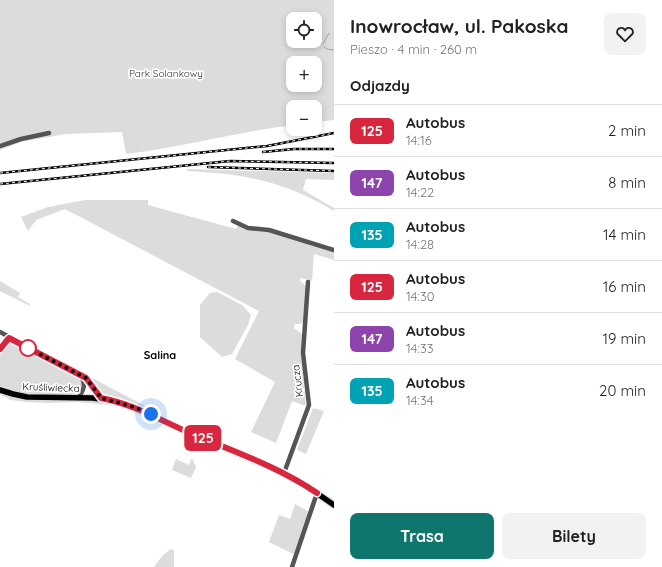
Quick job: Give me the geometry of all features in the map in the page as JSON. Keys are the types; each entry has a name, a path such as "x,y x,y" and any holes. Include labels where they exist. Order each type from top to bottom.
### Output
{"main road":[{"name":"Kruśliwiecka","path":"0,390 27,397 101,398 140,409 188,432 284,473 334,505"}],"street":[{"path":"0,146 21,139 48,133"},
{"path":"233,220 248,228 269,230 334,250"},
{"name":"Krucza","path":"284,473 309,405 303,354 308,282"},
{"path":"0,332 86,378 101,398"},
{"path":"0,349 9,338"},
{"path":"77,374 83,378 84,386 83,391 78,398"},
{"path":"292,567 317,493"}],"green space":[{"name":"Park Solankowy","path":"0,0 334,0 334,120 322,121 322,100 286,100 286,126 168,148 126,154 122,132 66,134 21,142 0,150"},
{"path":"187,169 334,173 334,180 306,179 303,190 334,208 334,211 298,193 264,181 227,174 187,171"},
{"path":"85,200 148,200 148,205 236,229 238,225 266,231 334,251 334,260 314,254 312,281 301,278 300,281 306,288 303,322 301,324 295,324 294,328 302,334 301,353 306,406 292,401 276,443 251,432 275,382 235,359 259,311 65,209 36,220 28,231 21,217 48,207"},
{"path":"0,281 20,293 18,297 30,304 30,306 0,291"},
{"path":"217,292 242,305 251,315 248,325 232,354 222,357 200,337 200,305 210,293"},
{"path":"13,343 78,376 83,387 79,393 52,395 22,393 0,387 0,353 7,345"},
{"path":"79,371 164,417 132,403 102,394"},
{"path":"0,393 25,399 48,401 84,400 116,404 152,417 198,440 121,407 78,402 27,402 10,400"},
{"path":"313,408 324,411 306,454 297,450"},
{"path":"192,458 196,467 191,478 172,470 176,459 189,465"},
{"path":"295,504 309,512 295,555 269,542 279,515 290,519"},
{"path":"171,549 174,550 174,567 154,567 163,555"}],"waterway":[{"path":"323,44 329,33"},
{"path":"324,47 334,50"}],"railway":[{"path":"0,173 267,146 334,133"},
{"path":"263,152 294,149 334,149"},
{"path":"0,184 230,161 334,163"},
{"path":"208,167 334,171"}],"bus line":[{"name":"125","path":"0,349 9,338 83,376 101,398 140,409 188,432 284,473 317,493"}],"district":[{"name":"Salina","path":"160,355"}],"route":[{"path":"28,348 86,378 101,398 131,406 151,414"}]}
